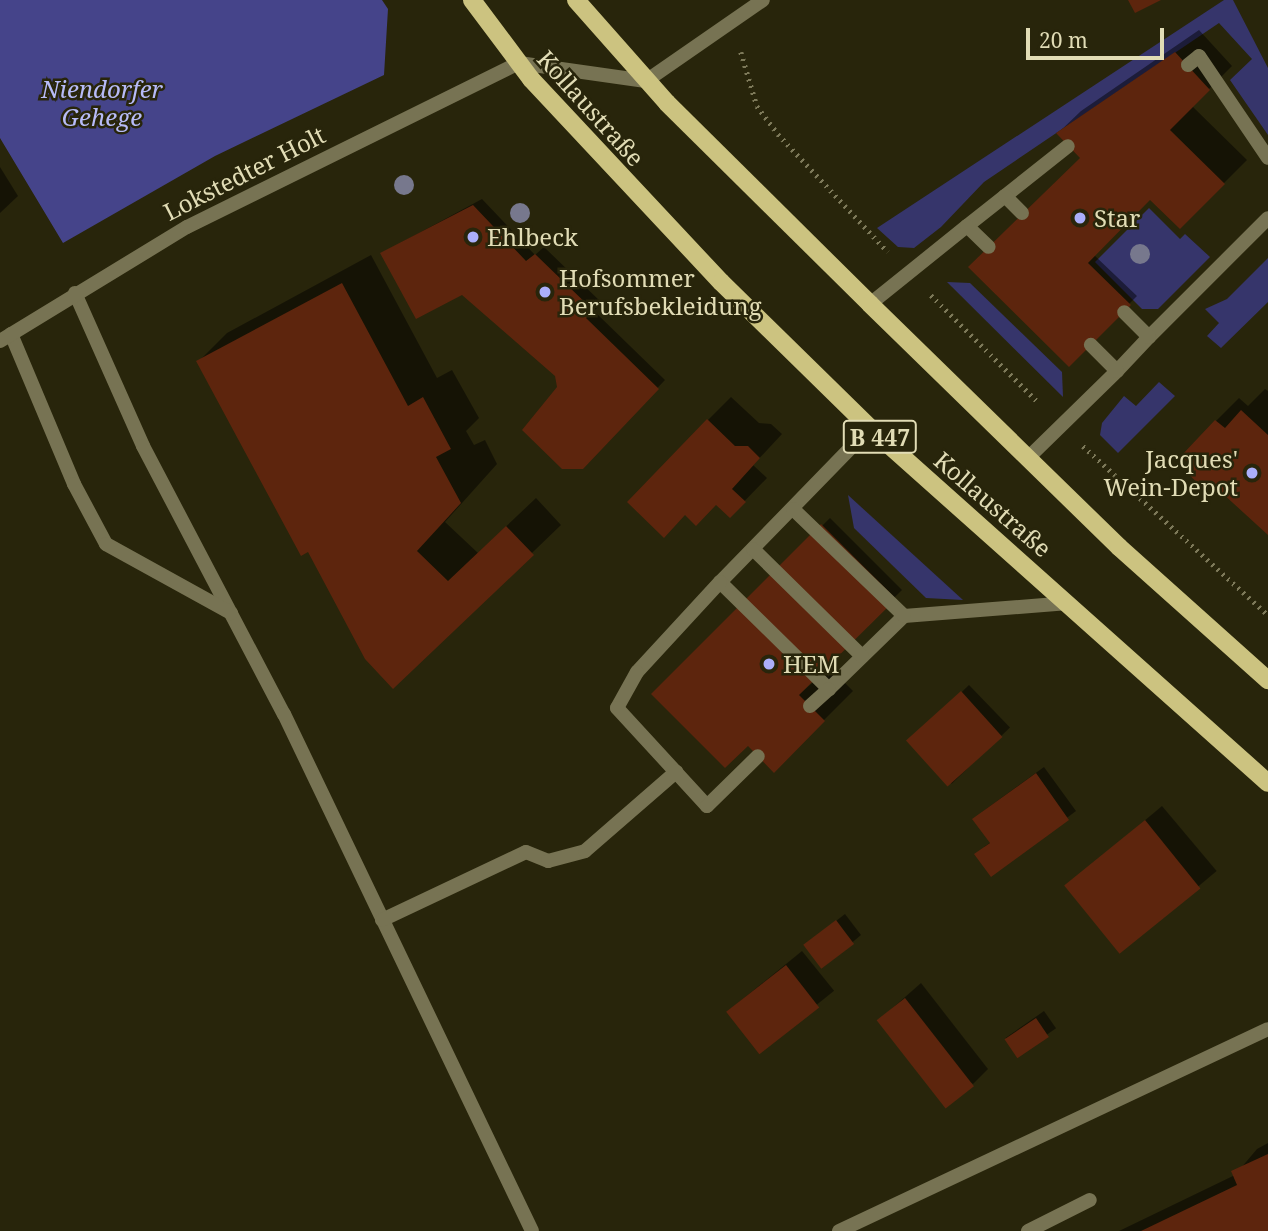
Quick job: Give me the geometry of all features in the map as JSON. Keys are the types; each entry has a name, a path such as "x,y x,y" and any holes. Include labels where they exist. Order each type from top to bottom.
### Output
{"main road":[{"name":"Kollaustraße","path":"472,0 519,63 634,192 870,428 1268,783"},
{"path":"576,0 646,80 1118,548 1268,680"}],"street":[{"path":"519,63 646,80 720,25 763,0"},
{"path":"1188,65 1199,56 1268,158"},
{"name":"Lokstedter Holt","path":"6,338 75,293 199,220 519,63"},
{"path":"870,304 1068,146"},
{"path":"1005,196 1023,213"},
{"path":"1029,457 1064,427 1268,218"},
{"path":"967,226 989,247"},
{"path":"75,293 142,446 232,613 532,1231"},
{"path":"1124,312 1149,337"},
{"path":"6,338 74,484 106,544 232,613"},
{"path":"1091,345 1117,371"},
{"path":"758,757 708,806 617,708 637,672 720,582 870,428"},
{"path":"793,509 904,616"},
{"path":"753,549 862,656"},
{"path":"720,582 828,689"},
{"path":"810,706 904,616 1068,603"},
{"path":"382,920 526,852 548,861 585,851 676,772"},
{"path":"839,1231 1268,1029"},
{"path":"1028,1231 1090,1200"}],"path":[{"path":"720,25 747,63 757,106 778,134 908,272 1064,427 1268,615"}],"shaded area":[{"path":"1224,0 1233,0 1268,68 1268,135 1230,80 1252,59 1219,23 984,182 941,227 914,248 898,247 877,228"},
{"path":"1149,208 1180,239 1185,234 1210,257 1158,309 1142,309 1095,262"},
{"path":"1268,258 1268,302 1221,348 1207,336 1219,323 1205,309 1227,299"},
{"path":"947,282 970,283 1062,372 1063,397"},
{"path":"1159,382 1175,396 1118,453 1100,435 1102,423 1124,396 1136,406"},
{"path":"848,495 963,600 926,598 854,528"}],"green space":[{"name":"Niendorfer Gehege","path":"0,0 382,0 388,9 384,75 215,156 63,243 0,138"}],"building":[{"path":"1128,0 1161,0 1135,13"},
{"path":"1175,52 1210,90 1170,130 1225,184 1180,229 1150,200 1088,263 1131,305 1069,367 968,267 1080,158 1056,133"},
{"path":"473,205 526,261 535,254 595,312 586,318 659,389 583,469 562,469 522,430 557,387 555,376 462,295 416,319 380,253"},
{"path":"342,283 408,406 423,397 451,449 436,457 461,503 417,551 448,581 506,526 534,555 393,689 365,659 308,552 301,556 196,361"},
{"path":"1241,410 1268,435 1268,535 1210,482 1204,489 1185,471 1191,465 1181,456 1215,420 1225,428"},
{"path":"707,419 735,446 748,446 760,458 732,489 746,502 730,518 716,505 696,526 685,515 664,538 627,502"},
{"path":"821,524 896,599 799,695 825,721 774,773 748,746 725,768 651,694"},
{"path":"961,691 1002,737 947,787 906,741"},
{"path":"1036,773 1069,820 991,877 974,854 990,843 972,819"},
{"path":"1145,820 1200,888 1120,954 1064,885"},
{"path":"836,920 854,944 821,969 803,945"},
{"path":"786,965 819,1008 759,1054 726,1012"},
{"path":"905,998 974,1086 946,1108 877,1020"},
{"path":"1036,1018 1049,1037 1017,1058 1004,1039"},
{"path":"1268,1154 1268,1231 1141,1231 1237,1185 1231,1171"}],"place":[{"name":"Star","path":"1080,218"},
{"name":"Ehlbeck","path":"473,237"},
{"name":"Hofsommer Berufsbekleidung","path":"545,292"},
{"name":"Jacques' Wein-Depot","path":"1252,473"},
{"name":"HEM","path":"769,664"}]}
